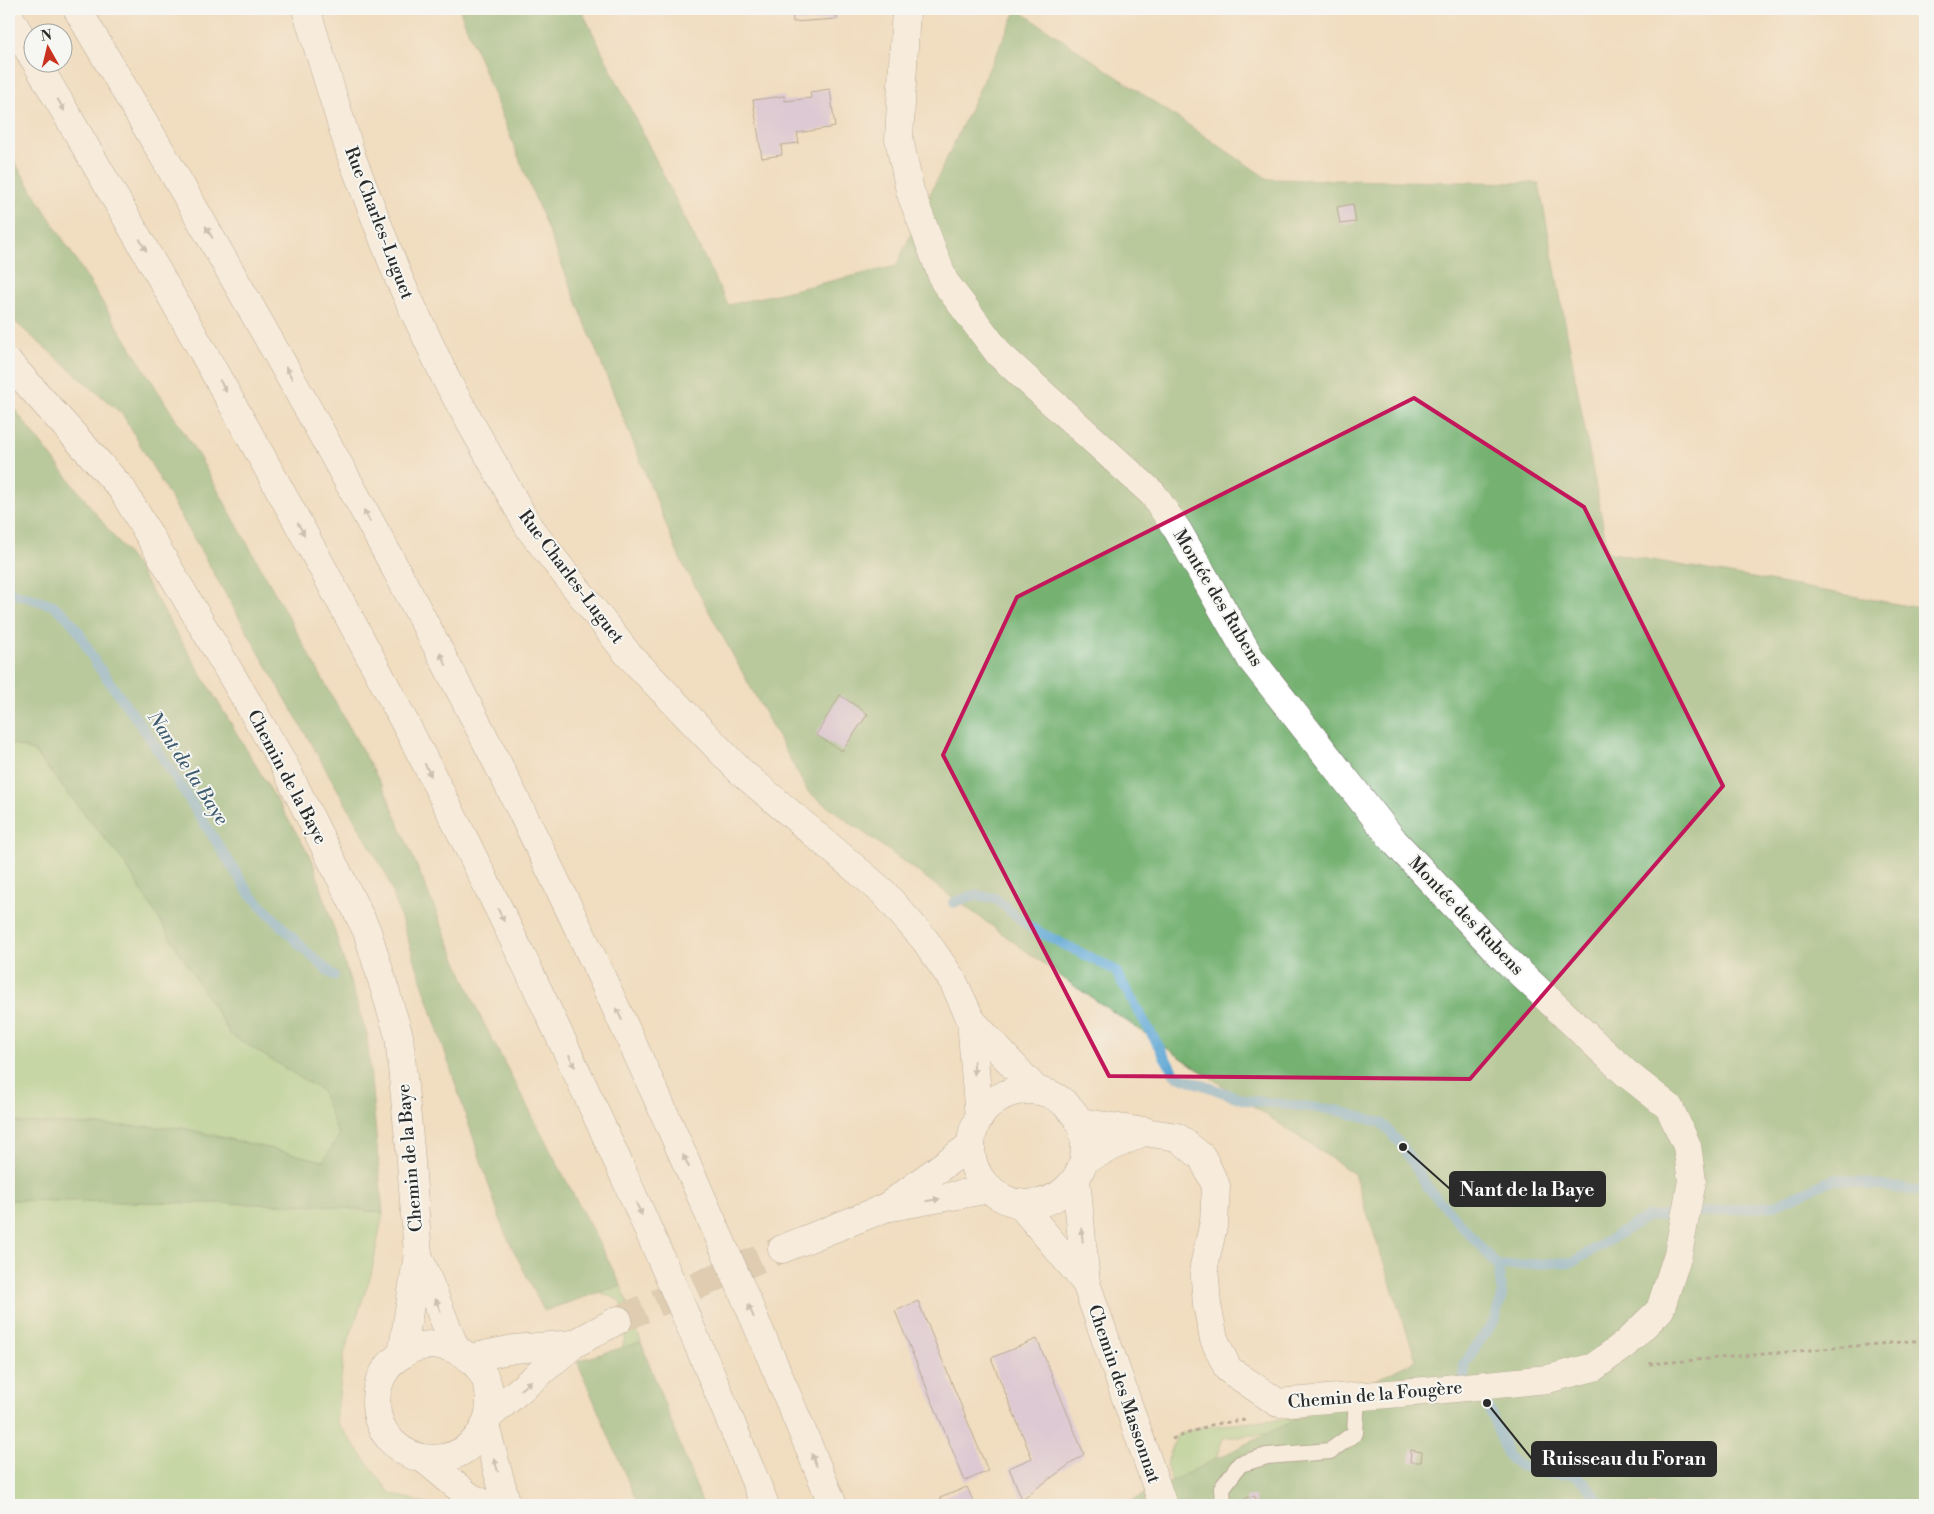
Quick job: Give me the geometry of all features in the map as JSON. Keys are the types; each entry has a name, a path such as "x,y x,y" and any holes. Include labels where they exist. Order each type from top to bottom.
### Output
{"main road":[{"path":"77,9 263,327 358,498 466,702 627,1031 695,1180 833,1505"},
{"name":"Rue Charles-Luguet","path":"306,9 352,158 399,279 447,381 530,529 627,653 739,770 882,892 925,940 954,980 971,1020 979,1118"},
{"name":"Montée des Rubens","path":"906,9 899,139 910,191 944,281 1000,355 1153,494 1178,531 1251,659 1394,841 1501,955 1626,1073 1669,1107 1687,1146 1692,1181"},
{"path":"9,16 22,39"},
{"path":"42,72 222,384 411,735 560,1036 644,1220 765,1505"},
{"name":"Chemin de la Baye","path":"9,363 122,489 282,761 367,931 399,1036 418,1254 402,1354"},
{"name":"Rue Charles-Luguet","path":"971,1020 1036,1090"},
{"path":"1036,1090 1047,1092 1066,1104 1080,1122 1084,1134 1080,1169 1069,1187 1051,1199 1030,1204 1009,1200 990,1189 976,1169 971,1145 979,1118 991,1104 1008,1093 1036,1090"},
{"name":"Chemin de la Fougère","path":"1080,1122 1177,1137 1202,1158 1216,1186 1214,1222 1204,1266 1207,1304 1214,1339 1228,1369 1278,1402 1425,1392 1548,1379 1594,1367 1625,1344 1660,1310 1678,1254 1692,1181"},
{"path":"1080,1169 1145,1131"},
{"path":"885,1208 971,1145"},
{"name":"Chemin des Massonnat","path":"1080,1169 1086,1283 1163,1505"},
{"path":"782,1249 885,1208 990,1189"},
{"name":"Chemin des Massonnat","path":"1019,1202 1086,1283"},
{"name":"Chemin de la Baye","path":"418,1254 462,1354"},
{"path":"424,1459 446,1458 457,1454 476,1440 487,1421 574,1344 618,1320"},
{"path":"488,1505 470,1497 424,1459 403,1451 394,1444 378,1419 376,1401 379,1383 389,1367 402,1354 419,1347 430,1346 462,1354 574,1344"},
{"path":"462,1354 485,1378 490,1397 487,1421 507,1505"}],"lane":[{"path":"1223,1505 1222,1488 1240,1464 1268,1456 1330,1451 1355,1433 1358,1396"}],"path":[{"path":"1643,1364 1925,1340"},
{"path":"1166,1440 1214,1424 1270,1417 1278,1402"}],"highlighted area":[{"path":"1414,398 1584,507 1723,786 1470,1079 1109,1076 943,755 1017,597"}],"green space":[{"path":"468,9 581,9 728,305 896,266 1017,9 1268,179 1539,183 1608,552 1925,609 1925,1505 1123,1505 1416,1360 1354,1174 1070,983 808,792 679,557 460,11"},
{"path":"9,153 200,458 386,793 481,1018 621,1285 544,1311 504,1231 387,876 123,415 9,317"},
{"path":"9,402 136,565 312,859 367,1035 383,1213 321,1205 9,1200 9,1122 182,1128 323,1161 339,1136 322,1091 230,1034 124,862 34,751 9,743"},
{"path":"9,743 33,751 124,862 230,1034 322,1091 339,1136 323,1161 182,1128 9,1122"},
{"path":"9,1200 321,1205 383,1213 371,1275 344,1354 336,1421 390,1493 429,1505 9,1505"},
{"path":"621,1285 641,1342 622,1348 629,1323 619,1300 599,1292"},
{"path":"641,1342 703,1505 638,1505 577,1361"},
{"path":"1327,1415 1331,1428 1223,1438 1201,1502 1180,1505 1166,1465 1177,1435 1201,1427"}],"building":[{"path":"792,9 836,9 837,19 793,22"},
{"path":"830,89 835,127 797,133 799,143 781,145 782,155 762,158 753,100 784,96 785,101 811,98 810,92"},
{"path":"1353,204 1356,222 1340,224 1337,207"},
{"path":"840,695 868,714 842,751 816,735"},
{"path":"918,1301 988,1471 965,1481 895,1311"},
{"path":"1037,1339 1084,1454 1022,1499 1009,1468 1032,1458 991,1358"},
{"path":"1411,1450 1422,1452 1421,1462 1410,1462"},
{"path":"967,1487 974,1503 968,1505 943,1505 940,1498"},
{"path":"1255,1496 1256,1505 1246,1505 1245,1498"}],"waterway":[{"name":"Nant de la Baye","path":"9,592 53,605 67,617 79,632 95,662 148,735 249,893 305,950 334,976"},
{"name":"Nant de la Baye","path":"953,903 974,895 995,898 1029,927 1115,970 1175,1075 1244,1100 1336,1110 1382,1123 1403,1147 1428,1188 1498,1266 1573,1262 1647,1217 1773,1206 1834,1179 1925,1192"},
{"path":"1498,1266 1502,1295 1495,1319 1464,1364 1464,1381 1487,1403 1508,1456 1520,1466 1549,1474 1572,1475 1585,1483 1602,1505"}],"tunnel":[{"path":"618,1320 782,1249"}],"place":[{"name":"Nant de la Baye","path":"1403,1147"},
{"name":"Ruisseau du Foran","path":"1487,1403"}]}
